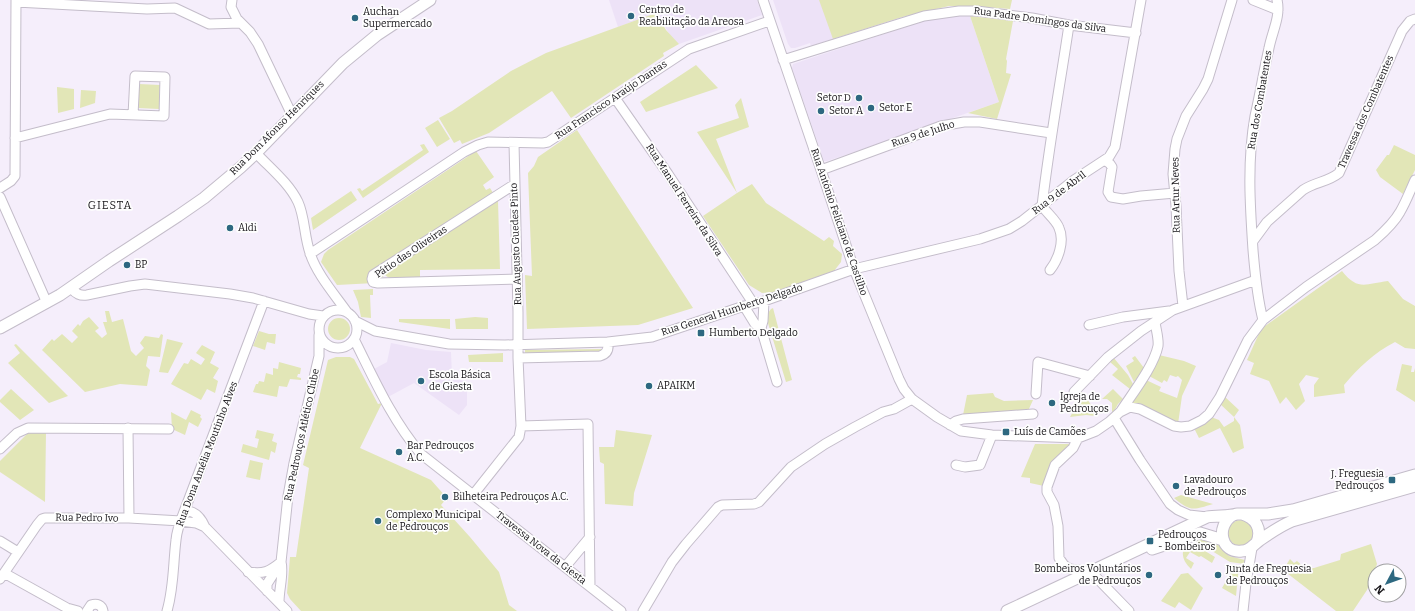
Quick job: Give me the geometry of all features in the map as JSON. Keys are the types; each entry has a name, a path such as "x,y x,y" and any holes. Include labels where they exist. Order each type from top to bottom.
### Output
{"main road":[{"name":"Rua Dom Afonso Henriques","path":"0,328 47,303 71,288 178,216 220,185 256,153 330,74 399,19 430,0"},
{"path":"1008,611 1049,590 1091,572 1207,517 1216,515 1268,514 1293,510 1415,475"},
{"path":"1112,562 1200,533 1223,540 1230,548 1241,552 1292,521 1415,486"},
{"path":"1223,540 1223,526 1229,518 1238,515 1248,516 1257,524 1259,530 1254,545"}],"street":[{"path":"232,0 231,7 240,23 250,32 258,44 292,115"},
{"name":"Rua António Feliciano de Castilho","path":"763,0 854,269 899,379 904,389 912,399 928,411 961,431 992,435 1078,438 1096,431 1126,408 1135,408 1174,426 1190,426 1202,420 1209,414 1220,397 1248,340 1263,320 1306,287 1383,233 1392,224 1400,212 1415,180"},
{"name":"Rua 9 de Abril","path":"854,269 980,239 1016,225 1074,180 1109,157 1115,147 1141,0"},
{"name":"Rua Artur Neves","path":"1183,306 1179,271 1173,174 1177,139 1186,116 1204,89 1232,0"},
{"path":"1253,0 1278,10"},
{"name":"Rua dos Combatentes","path":"1263,320 1256,280 1250,223 1251,142 1268,52 1278,10 1278,0"},
{"path":"0,188 11,181 15,176 16,1 147,9 175,8 209,24 240,23"},
{"name":"Rua Padre Domingos da Silva","path":"783,60 906,21 959,10 1032,18 1069,25 1136,33"},
{"name":"Travessa dos Combatentes","path":"1253,241 1267,222 1303,190 1309,186 1327,181 1339,173 1402,31 1410,21 1415,19"},
{"name":"Rua Francisco Araújo Dantas","path":"310,254 464,152 488,142 548,142 689,49 769,21"},
{"path":"1050,270 1059,255 1060,228 1042,206 1069,25"},
{"path":"15,138 110,114 133,115 164,116 165,77 135,76 133,115"},
{"name":"Rua Manuel Ferreira da Silva","path":"615,98 655,155 753,303"},
{"name":"Rua 9 de Julho","path":"821,170 941,126 958,123 980,122 1052,133"},
{"name":"Rua Augusto Guedes Pinto","path":"514,143 518,358 522,426"},
{"path":"256,153 286,184 298,202 302,213 310,254 320,273 355,321 357,329 352,341 339,348 334,348 326,344 319,335 318,328 324,316 332,290"},
{"path":"1105,160 1112,167 1108,192 1111,197 1132,198 1175,194"},
{"name":"Pátio das Oliveiras","path":"515,184 373,275 372,279 373,282 378,283 517,279"},
{"path":"0,197 47,303"},
{"name":"Rua General Humberto Delgado","path":"355,321 375,331 449,344 608,342 652,337 753,303 764,301 854,269"},
{"path":"1074,392 1108,357 1173,310 1256,280"},
{"path":"71,288 80,296 145,284 230,294 264,301 310,314 324,316 341,310 347,312"},
{"name":"Rua Dona Amélia Moutinho Alves","path":"167,611 173,585 176,539 182,518 264,301"},
{"path":"764,301 763,321 761,328 777,382"},
{"path":"744,306 755,324 761,328"},
{"path":"1089,325 1123,317 1173,310"},
{"path":"1155,322 1158,345 1156,352 1148,369 1117,415 1140,460 1170,504 1189,515 1207,517"},
{"name":"Rua General Humberto Delgado","path":"352,341 375,331"},
{"name":"Rua Pedrouços Atlético Clube","path":"279,602 278,590 282,572 281,562 289,489 319,356 319,335"},
{"name":"Travessa Nova da Giesta","path":"352,341 362,354 381,394 402,430 417,450 429,462 565,566 621,611"},
{"path":"518,358 600,356 607,352 609,347 608,342"},
{"name":"Rua Pedrouços Atlético Clube","path":"319,356 334,348"},
{"path":"1036,394 1038,362 1090,376"},
{"path":"643,611 672,562 718,507 722,505 754,504 759,502 790,466 825,444 882,412 894,409 912,399"},
{"path":"950,425 963,419 1033,414"},
{"path":"473,495 519,437 522,426 588,424 590,586"},
{"path":"0,449 17,433 28,428 169,429"},
{"path":"128,428 129,518"},
{"path":"956,465 964,467 980,465 992,435"},
{"path":"1078,438 1073,448 1055,466 1049,479 1047,492 1054,505 1058,526 1059,558 1064,565 1070,569 1091,572 1129,611"},
{"name":"Rua Pedro Ivo","path":"2,576 42,519 182,518 188,512 193,512 202,520 205,527 248,572"},
{"path":"565,566 590,537"},
{"path":"0,541 18,552"},
{"path":"1243,611 1246,583 1254,545"},
{"path":"248,572 263,573 281,562"},
{"name":"Rua Pedrouços Atlético Clube","path":"267,591 268,584 281,562"},
{"path":"248,572 287,611"},
{"path":"2,576 67,608 78,611"},
{"path":"86,611 91,605 96,604 101,606 103,611"}],"shaded area":[{"path":"609,0 757,0 762,15 679,44 670,35 656,13 618,27"},
{"path":"773,0 900,0 902,17 811,46 810,43 791,48 788,44"},
{"path":"961,15 970,16 999,102 824,161 792,68 793,64 930,19"},
{"name":"Escola Básica de Giesta","path":"391,343 426,350 451,352 452,376 467,383 467,405 459,415 414,383 388,397 374,369 387,362"}],"green space":[{"path":"819,0 1012,0 1010,9 949,6 902,17 833,39"},
{"path":"656,13 666,30 679,44 663,53 664,56 571,118 552,91 489,133 462,144 460,140 454,143 439,118 452,111 511,71 546,53"},
{"path":"970,16 1013,21 1006,59 1006,73 1011,74 997,119 968,113 999,102"},
{"path":"696,65 718,88 646,112 640,102"},
{"path":"139,84 160,85 159,109 138,108"},
{"path":"57,87 74,89 74,109 58,113"},
{"path":"81,90 96,91 95,103 80,108"},
{"path":"741,98 749,127 716,139 737,193 697,132 739,118 735,105"},
{"path":"438,120 450,139 437,147 425,128"},
{"path":"577,130 693,308 638,325 527,329 525,275 532,276 528,173 534,166 538,157"},
{"path":"424,144 429,152 363,198 357,189 360,188 362,191 423,150 420,145"},
{"path":"1394,145 1415,155 1415,170 1403,194 1380,177 1376,170 1387,155 1389,155"},
{"path":"476,151 494,177 483,185 486,190 490,188 498,201 500,269 420,270 420,277 389,278 385,275 375,283 337,285 321,262 324,254 328,250"},
{"path":"752,184 766,203 824,241 829,237 834,241 833,246 842,254 841,262 834,271 774,292 762,293 749,285 703,216"},
{"path":"351,191 357,200 313,230 311,218"},
{"path":"1342,271 1353,281 1362,285 1388,281 1403,299 1415,306 1415,349 1405,348 1395,342 1387,346 1361,366 1350,378 1344,385 1345,393 1314,397 1314,385 1319,378 1306,375 1299,384 1305,401 1296,410 1286,397 1280,404 1269,381 1250,374 1254,363 1247,360 1261,329"},
{"path":"373,289 373,295 370,295 371,318 361,317 358,302 353,290"},
{"path":"773,308 792,380 786,382 767,320 768,313"},
{"path":"105,311 109,311 112,322 123,319 131,351 136,356 144,348 140,343 145,336 159,338 161,334 163,335 160,357 148,356 146,366 150,370 147,386 120,384 85,392 42,350 52,339 54,341 62,334 72,343 78,337 72,331 78,324 80,326 83,321 89,317 99,328 95,331 102,338 107,334 103,322 107,322"},
{"path":"475,317 488,318 488,329 456,329 455,319"},
{"path":"339,318 343,319 349,325 349,333 343,339 339,340 335,339 329,333 328,329 329,325 335,319"},
{"path":"399,319 450,319 450,329 399,322"},
{"path":"259,331 269,334 276,334 275,344 267,342 265,350 253,346"},
{"path":"167,339 183,343 168,373 159,372"},
{"path":"16,344 68,396 49,403 8,363 20,353 14,345"},
{"path":"202,345 215,352 210,363 219,368 213,378 218,381 215,393 207,389 201,400 171,384 184,363 188,364 191,359 201,365 205,359 196,353"},
{"path":"602,349 601,352 525,354 525,350"},
{"path":"503,353 503,362 469,362 468,355"},
{"path":"1159,355 1184,361 1196,366 1182,396 1178,424 1132,403 1133,398 1146,380 1161,387 1159,391 1177,398 1182,380 1178,376 1176,377 1170,375 1167,382 1164,380 1162,383 1149,376"},
{"path":"1135,356 1144,368 1134,382 1126,366 1134,361 1132,358"},
{"name":"Complexo Municipal de Pedrouços","path":"336,357 350,357 354,359 378,404 382,403 360,448 431,480 447,498 441,505 499,572 509,605 517,611 301,611 290,599 287,593 290,557 296,557 309,468 303,465 328,360"},
{"path":"1113,357 1128,375 1133,384 1130,389 1112,375 1118,369 1110,362"},
{"path":"279,362 301,368 300,374 298,374 297,377 301,378 301,380 290,379 287,387 279,386 277,397 253,392 259,381 264,382 266,373 273,375 273,368 278,369"},
{"path":"1402,364 1412,366 1411,372 1414,372 1415,368 1415,402 1396,390"},
{"path":"11,389 34,410 20,420 0,402 0,400"},
{"path":"1113,389 1123,399 1118,404 1112,415 1112,403 1107,399 1102,399"},
{"path":"1081,391 1092,406 1093,412 1096,416 1086,415 1070,417 1080,399 1079,393"},
{"path":"993,393 995,397 1004,401 1033,400 1028,411 963,415 967,395"},
{"path":"1224,396 1239,410 1234,417 1219,403"},
{"path":"191,410 201,415 200,417 202,419 198,427 189,422 185,435 172,429 171,412 186,420"},
{"path":"1211,417 1219,420 1224,427 1234,421 1234,417 1240,425 1244,448 1233,453 1220,428 1199,438 1194,428"},
{"path":"257,430 274,434 272,441 277,443 275,453 271,451 269,460 241,452 243,444 257,448 259,439 255,438"},
{"path":"616,430 652,435 634,493 633,506 605,504 604,464 600,462 599,447 614,447"},
{"path":"29,432 46,432 45,502 0,472 0,461"},
{"path":"1035,444 1071,444 1044,486 1030,483 1030,478 1021,477"},
{"path":"250,460 263,463 260,480 246,477"},
{"path":"1181,495 1213,504 1201,508 1189,508 1174,498"},
{"path":"1241,520 1250,524 1254,533 1250,542 1241,546 1232,542 1228,533 1232,524"},
{"path":"1200,538 1220,545 1229,556 1245,560 1244,564 1230,562 1194,540"},
{"path":"1371,544 1377,563 1367,563 1367,590 1353,611 1336,611 1283,570 1290,559 1294,563 1297,561 1305,568 1314,568 1340,560 1341,554"},
{"path":"1195,545 1215,557 1212,563 1201,556 1199,557 1190,552 1186,558 1194,563 1191,569 1184,559 1183,550 1184,547 1188,549"},
{"path":"1224,565 1239,566 1236,596 1222,588 1232,571"},
{"path":"1188,573 1203,588 1191,610 1179,602 1175,608 1161,601 1181,574"}],"place":[{"name":"Centro de Reabilitação da Areosa","path":"631,16"},
{"name":"Auchan Supermercado","path":"355,18"},
{"name":"Setor D","path":"859,98"},
{"name":"Setor E","path":"871,108"},
{"name":"Setor A","path":"821,111"},
{"name":"Aldi","path":"230,228"},
{"name":"BP","path":"127,265"},
{"name":"Humberto Delgado","path":"701,333"},
{"name":"Escola Básica de Giesta","path":"421,381"},
{"name":"APAIKM","path":"649,386"},
{"name":"Igreja de Pedrouços","path":"1052,403"},
{"name":"Luís de Camões","path":"1006,432"},
{"name":"Bar Pedrouços A.C.","path":"399,452"},
{"name":"J. Freguesia Pedrouços","path":"1392,480"},
{"name":"Lavadouro de Pedrouços","path":"1176,486"},
{"name":"Bilheteira Pedrouços A.C.","path":"445,497"},
{"name":"Complexo Municipal de Pedrouços","path":"378,521"},
{"name":"Pedrouços - Bombeiros","path":"1150,541"},
{"name":"Bombeiros Voluntários de Pedrouços","path":"1149,575"},
{"name":"Junta de Freguesia de Pedrouços","path":"1218,575"}],"district":[{"name":"GIESTA","path":"110,205"}]}
